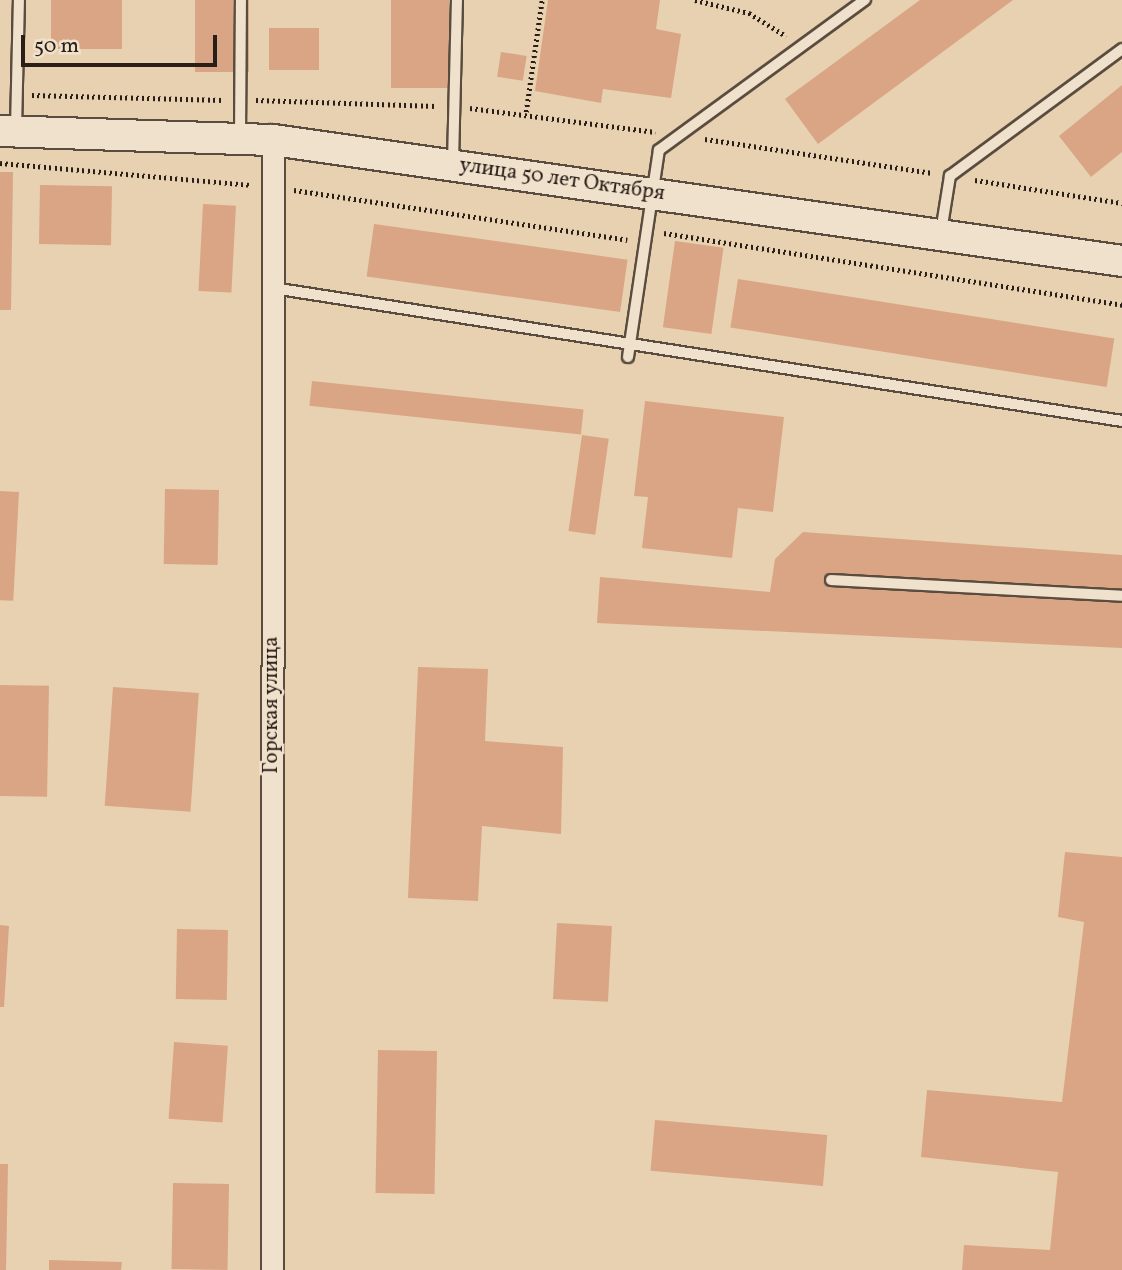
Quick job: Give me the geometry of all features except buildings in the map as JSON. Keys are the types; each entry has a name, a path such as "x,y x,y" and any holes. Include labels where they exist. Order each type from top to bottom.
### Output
{"main road":[{"name":"улица 50 лет Октября","path":"8,131 273,140 1122,261"}],"street":[{"name":"Горская улица","path":"271,1270 273,140"}],"lane":[{"path":"8,131 17,94 19,0"},
{"path":"240,139 241,0"},
{"path":"453,165 457,0"},
{"path":"629,351 655,193 659,150 800,52 865,0"},
{"path":"940,233 950,176 1122,49"},
{"path":"273,288 629,351 1122,421"},
{"path":"831,580 1122,596"}],"path":[{"path":"526,112 542,0"},
{"path":"695,0 775,24 800,52"},
{"path":"17,94 455,106 526,112 1122,203"},
{"path":"0,163 273,187 624,240 678,232 1122,305"}]}
